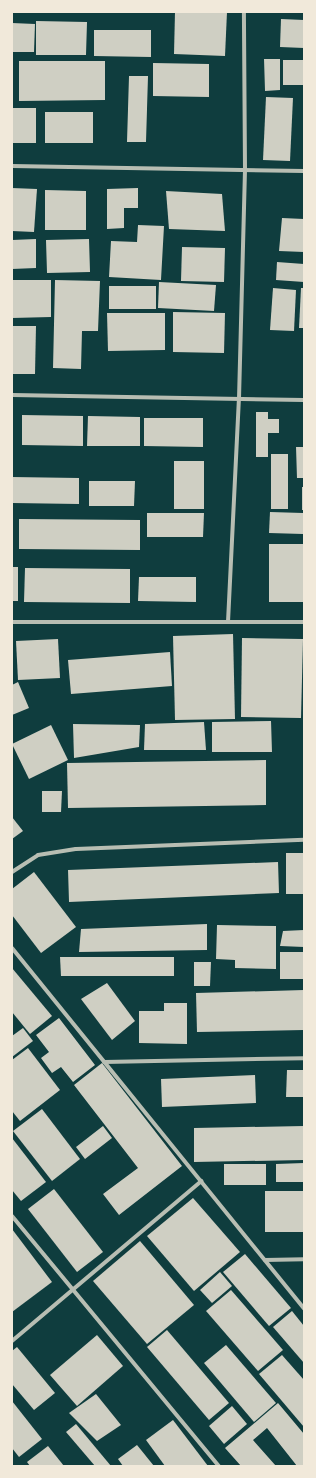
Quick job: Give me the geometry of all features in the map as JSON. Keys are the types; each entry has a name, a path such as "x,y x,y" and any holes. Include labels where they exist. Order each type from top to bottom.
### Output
{"street":[{"path":"228,622 239,399 245,169 244,12"},
{"path":"12,166 304,171"},
{"path":"12,395 304,400"},
{"path":"12,622 304,622"},
{"path":"12,872 38,855 69,850 304,840"},
{"path":"12,948 304,1308"},
{"path":"104,1062 304,1058"},
{"path":"12,1342 201,1181"},
{"path":"12,1216 219,1466"},
{"path":"265,1260 304,1259"}],"building":[{"path":"175,12 227,12 225,56 174,54"},
{"path":"281,19 304,20 304,48 280,47"},
{"path":"36,21 87,22 86,55 36,55"},
{"path":"12,23 35,24 34,52 12,52"},
{"path":"94,30 151,30 151,57 94,56"},
{"path":"264,59 280,59 280,90 265,91"},
{"path":"283,60 304,60 304,85 283,85"},
{"path":"19,61 105,61 105,100 19,101"},
{"path":"153,63 209,64 209,97 153,96"},
{"path":"129,76 148,76 146,142 127,142"},
{"path":"266,97 293,98 290,161 263,160"},
{"path":"12,108 36,108 36,143 12,143"},
{"path":"45,112 93,112 93,143 45,143"},
{"path":"12,188 37,189 34,232 12,231"},
{"path":"138,188 138,208 124,208 124,228 107,229 107,189"},
{"path":"45,190 86,191 86,230 45,230"},
{"path":"166,191 222,194 225,231 169,229"},
{"path":"282,218 304,219 304,252 279,251"},
{"path":"138,225 164,226 161,280 109,277 111,241 137,242"},
{"path":"36,239 36,268 12,269 12,240"},
{"path":"89,239 90,272 47,273 46,240"},
{"path":"182,247 225,248 224,282 181,281"},
{"path":"277,262 304,264 304,282 276,280"},
{"path":"12,280 51,280 51,317 12,318"},
{"path":"55,280 100,281 98,331 82,331 81,369 53,368"},
{"path":"159,282 216,285 214,311 158,308"},
{"path":"109,286 156,286 156,309 109,309"},
{"path":"273,288 296,290 294,331 270,330"},
{"path":"301,288 304,288 304,328 299,328"},
{"path":"173,312 225,313 224,353 173,352"},
{"path":"107,313 165,313 165,350 108,351"},
{"path":"12,326 36,326 35,374 12,374"},
{"path":"256,412 268,412 268,419 279,419 279,433 268,433 268,457 256,457"},
{"path":"22,415 83,416 83,446 22,445"},
{"path":"88,416 140,417 140,446 87,446"},
{"path":"144,418 203,418 203,447 144,446"},
{"path":"296,447 304,447 304,478 297,478"},
{"path":"271,454 288,454 288,509 271,509"},
{"path":"174,461 204,461 204,509 174,509"},
{"path":"12,477 79,478 79,504 12,503"},
{"path":"89,481 135,481 134,506 89,506"},
{"path":"302,487 304,487 304,510 302,510"},
{"path":"270,512 303,513 303,534 269,533"},
{"path":"147,513 204,513 203,537 147,537"},
{"path":"19,519 140,520 140,550 19,549"},
{"path":"269,544 304,544 304,602 269,602"},
{"path":"12,567 18,567 18,601 12,601"},
{"path":"25,568 130,569 130,603 24,602"},
{"path":"139,577 196,577 196,602 138,601"},
{"path":"233,634 235,719 175,720 173,636"},
{"path":"242,638 303,639 301,718 241,717"},
{"path":"58,639 60,678 18,680 16,641"},
{"path":"170,652 172,686 71,694 68,660"},
{"path":"18,682 29,708 12,715 12,685"},
{"path":"271,721 272,752 212,752 212,722"},
{"path":"204,722 206,750 144,750 145,724"},
{"path":"73,724 140,725 139,747 74,758"},
{"path":"51,725 68,760 29,779 12,744"},
{"path":"266,760 266,805 68,808 67,763"},
{"path":"42,791 62,791 61,812 42,812"},
{"path":"12,817 23,831 12,839"},
{"path":"286,853 304,853 304,894 286,894"},
{"path":"278,862 279,893 69,902 68,870"},
{"path":"34,872 76,927 41,953 12,915 12,889"},
{"path":"207,924 207,950 79,952 81,929"},
{"path":"217,925 276,926 276,969 235,968 235,960 216,959"},
{"path":"304,930 304,947 280,946 283,931"},
{"path":"280,952 304,952 304,979 280,979"},
{"path":"60,957 174,957 174,976 61,976"},
{"path":"194,962 211,962 210,986 194,986"},
{"path":"12,968 52,1016 30,1034 12,1012"},
{"path":"107,983 135,1021 112,1040 81,999"},
{"path":"304,990 304,1030 197,1032 196,993"},
{"path":"164,1003 187,1003 187,1044 139,1043 139,1011 164,1011"},
{"path":"59,1018 95,1065 73,1082 61,1067 52,1073 41,1058 49,1052 36,1035"},
{"path":"23,1028 33,1041 12,1057 12,1036"},
{"path":"28,1048 60,1090 20,1121 12,1111 12,1060"},
{"path":"102,1063 182,1166 119,1215 103,1194 138,1168 74,1085"},
{"path":"287,1070 304,1070 304,1097 286,1097"},
{"path":"255,1075 256,1103 162,1107 161,1079"},
{"path":"42,1109 80,1159 52,1181 13,1131"},
{"path":"103,1126 112,1138 85,1159 76,1147"},
{"path":"304,1126 304,1160 194,1162 194,1128"},
{"path":"12,1138 46,1182 21,1201 12,1190"},
{"path":"304,1163 304,1182 276,1182 276,1164"},
{"path":"224,1164 266,1164 266,1185 224,1185"},
{"path":"54,1189 103,1252 77,1272 28,1209"},
{"path":"265,1191 304,1191 304,1232 265,1232"},
{"path":"193,1198 240,1252 194,1291 147,1236"},
{"path":"12,1229 52,1282 12,1312"},
{"path":"140,1241 194,1305 147,1344 93,1281"},
{"path":"245,1254 291,1308 269,1326 223,1272"},
{"path":"220,1272 232,1286 212,1303 200,1290"},
{"path":"231,1290 283,1350 258,1371 206,1311"},
{"path":"292,1311 304,1326 304,1363 273,1327"},
{"path":"167,1330 229,1403 209,1420 147,1347"},
{"path":"97,1335 123,1366 77,1406 50,1375"},
{"path":"226,1345 276,1403 254,1422 204,1363"},
{"path":"17,1347 55,1393 34,1410 12,1384 12,1351"},
{"path":"282,1355 304,1380 304,1427 259,1374"},
{"path":"96,1394 121,1425 97,1441 69,1413"},
{"path":"12,1401 42,1439 19,1457 12,1448"},
{"path":"278,1403 304,1434 304,1466 297,1466 267,1428 253,1440 276,1466 241,1466 225,1448"},
{"path":"232,1406 247,1424 224,1444 209,1426"},
{"path":"173,1420 208,1466 165,1466 146,1440"},
{"path":"76,1424 111,1466 95,1466 66,1432"},
{"path":"137,1445 154,1466 123,1466 118,1459"},
{"path":"48,1446 64,1466 30,1466 27,1462"}]}
